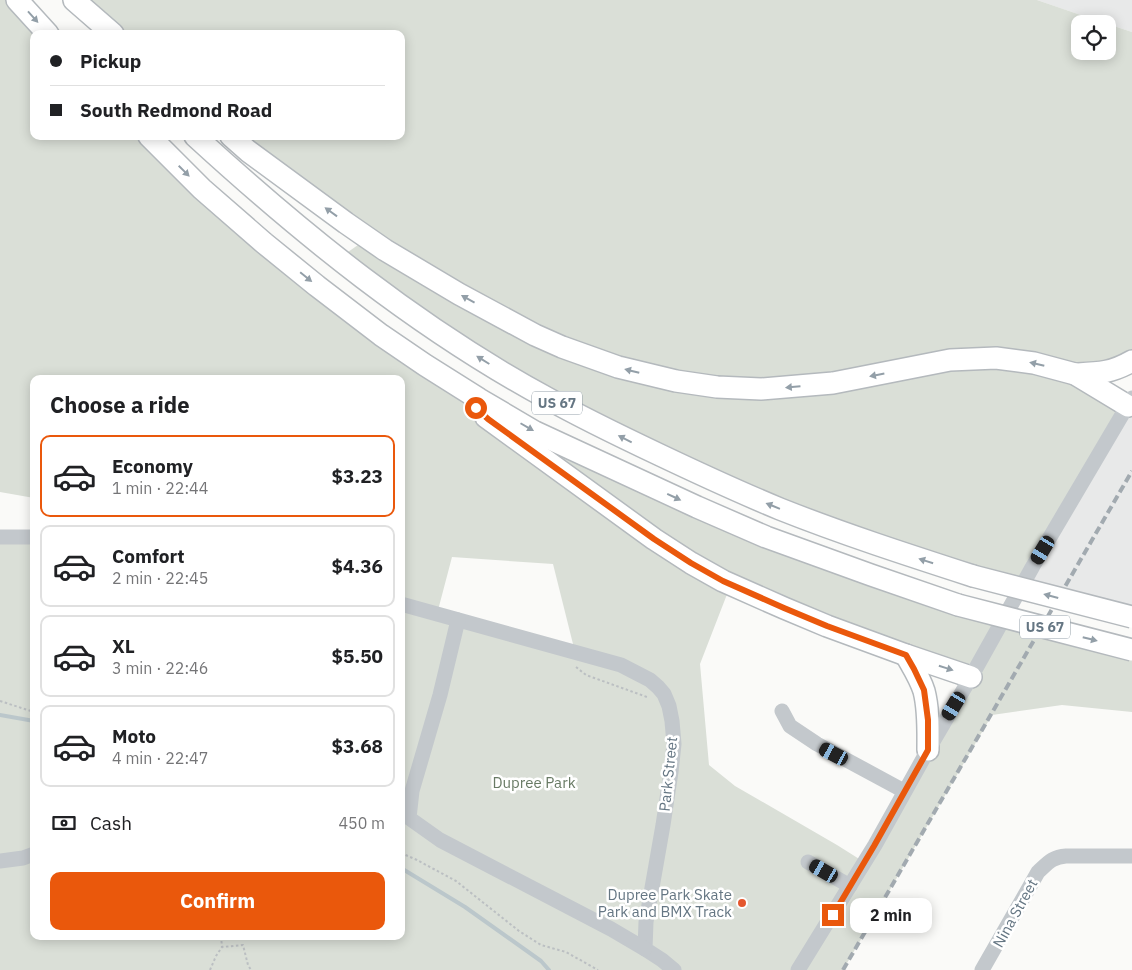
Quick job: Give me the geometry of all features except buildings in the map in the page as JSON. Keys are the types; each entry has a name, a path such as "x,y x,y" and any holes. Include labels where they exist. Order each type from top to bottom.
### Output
{"highway":[{"path":"17,0 44,30"},
{"path":"64,0 91,30"},
{"path":"74,0 108,30"},
{"name":"US 67","path":"153,140 202,189 316,286 425,365 535,432 697,508 766,537 958,605 1132,650"},
{"name":"US 67","path":"199,140 283,215 338,259 398,303 486,362 546,398 630,441 707,478 844,533 973,576 1132,617"},
{"path":"236,140 385,250 459,294 535,335 618,367 676,381 717,387 761,389 833,383 950,360 996,358 1034,363 1075,374 1131,404"},
{"path":"1075,374 1101,373 1121,367 1132,361"},
{"path":"425,365 496,424 654,539 691,563 723,581 827,626 971,677"},
{"path":"906,655 924,690 928,720 928,750"}],"street":[{"path":"798,970 874,846 1033,566 1131,404"},
{"path":"0,537 30,537"},
{"name":"Park Street","path":"405,605 621,666 650,680 664,694 671,713 674,744 663,825 646,922 645,948"},
{"path":"458,620 440,695 405,819 440,840 645,948 674,970"},
{"path":"782,711 790,726 816,744 904,791"},
{"path":"1,861 30,855"},
{"name":"Nina Street","path":"982,970 1038,872 1051,860 1066,856 1132,856"},
{"path":"808,862 850,886"}],"path":[{"path":"574,664 586,675 649,698"},
{"path":"0,701 30,711"},
{"path":"405,855 456,881 541,946 566,952 598,970"},
{"path":"210,970 222,947 221,940"},
{"path":"222,947 244,945 248,965 251,970"}],"shaded area":[{"path":"1037,0 1132,0 1132,32 1116,27 1116,15 1081,15"},
{"path":"1132,408 1132,617 1020,589"}],"green space":[{"name":"Dupree Park","path":"0,0 17,0 32,30 30,30 30,140 154,140 425,365 766,537 1132,650 1132,712 1062,705 992,715 843,970 0,970 0,537 30,537 30,940 405,940 405,375 30,375 30,497 0,492","holes":["452,557 553,564 575,652 437,614","731,584 971,677 864,862 735,786 709,765 700,664"]},
{"path":"74,0 1037,0 1081,15 1071,15 1071,60 1116,60 1116,27 1132,32 1132,361 1101,373 1128,406 1020,589 973,576 630,441 338,259 368,238 248,140 405,140 405,30 111,30"}],"waterway":[{"path":"0,715 30,720"},
{"path":"405,870 465,907 541,961 549,970"}],"railway":[{"path":"843,970 1132,471"}],"place":[{"name":"Dupree Park Skate Park and BMX Track","path":"742,903"}],"route":[{"path":"476,408 488,419 654,539 691,563 723,581 784,608 906,655 924,690 928,720 928,750 833,915"}]}
